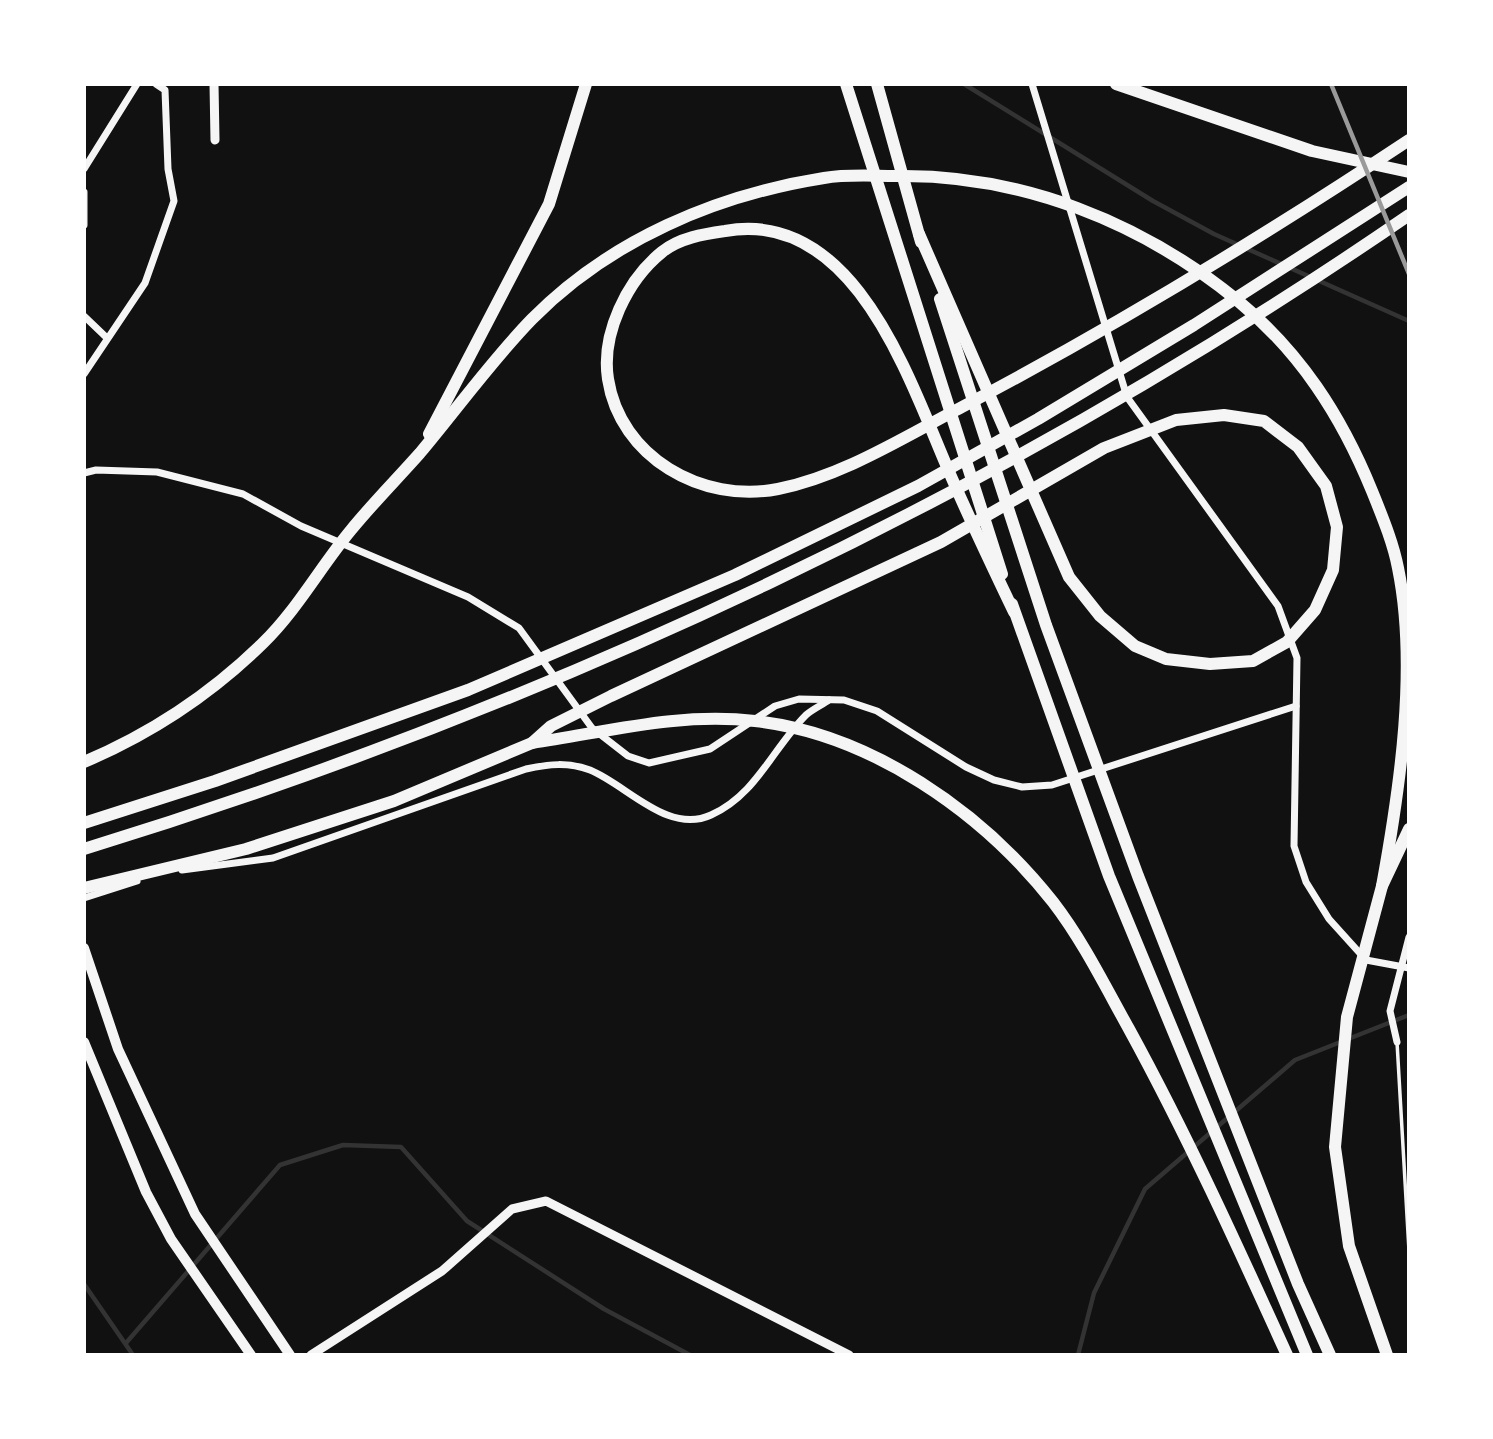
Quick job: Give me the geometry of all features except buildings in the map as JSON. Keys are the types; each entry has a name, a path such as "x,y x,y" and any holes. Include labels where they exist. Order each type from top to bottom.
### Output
{"highway":[{"path":"419,453 549,204 586,84"},
{"path":"846,84 1014,612 1110,876 1307,1355"},
{"path":"877,84 919,234 1046,625 1138,876 1298,1284 1331,1355"},
{"path":"1116,84 1312,151 1409,172"},
{"path":"1014,612 979,541 902,360 887,331 833,264 800,240 748,226 695,236 663,252 628,291 611,332 607,375 616,412 636,444 662,467 699,484 736,489 776,489 824,474 886,447 1020,377 1269,232 1409,140"},
{"path":"84,762 162,724 216,684 266,641 352,529 533,318 576,280 630,243 691,213 761,191 829,177 919,175 1013,188 1099,215 1147,237 1204,273 1289,348 1351,438 1389,536 1398,568 1405,667 1401,760 1382,886 1346,1030 1335,1147 1349,1246 1387,1355"},
{"path":"84,823 215,781 468,690 735,575 918,486 1038,419 1194,325 1409,187"},
{"path":"84,849 329,769 473,712 736,598 932,503 1043,442 1207,344 1409,215"},
{"path":"532,743 551,726 611,696 942,542 1104,448 1177,420 1224,415 1264,421 1298,447 1326,486 1337,527 1333,570 1315,610 1287,642 1253,661 1210,664 1166,659 1135,646 1100,616 1069,577 919,234"},
{"path":"84,888 246,849 394,801 532,743 642,723 702,717 758,721 815,733 886,761 947,802 1003,848 1053,902 1097,972 1217,1201 1287,1355"},
{"path":"1382,886 1409,829"}],"main road":[{"path":"84,948 118,1049 195,1214 290,1355"},
{"path":"84,1042 146,1192 171,1239 251,1355"}],"street":[{"path":"84,169 136,84"},
{"path":"84,373 145,283 174,201 168,169 165,90 156,84"},
{"path":"214,84 215,140"},
{"path":"1032,87 1127,397 1278,606 1297,658 1294,846 1306,882 1329,919 1366,960 1405,968"},
{"path":"84,192 84,225"},
{"path":"84,316 107,338"},
{"path":"84,473 96,470 157,472 243,494 301,526 468,597 519,628 592,728 628,756 649,763 710,749 775,706 799,699 844,700 877,711 966,767 1022,787 1052,785 1296,706"},
{"path":"84,898 159,874 273,858 526,768 549,764 567,764 591,771 666,815 687,820 709,817 733,802 767,768 807,714 830,700"},
{"path":"1397,1042 1390,1011 1405,968 1409,937"},
{"path":"311,1355 442,1271 512,1209 546,1200 849,1355"}],"lane":[{"path":"1397,1042 1409,1251"}],"waterway":[{"path":"964,84 1153,201 1214,234 1409,321"},
{"path":"1078,1355 1094,1293 1145,1189 1295,1060 1409,1015"},
{"path":"126,1343 280,1165 343,1145 401,1147 467,1221 604,1309 690,1355"},
{"path":"84,1284 133,1355"}],"railway":[{"path":"1331,84 1409,274"}]}
